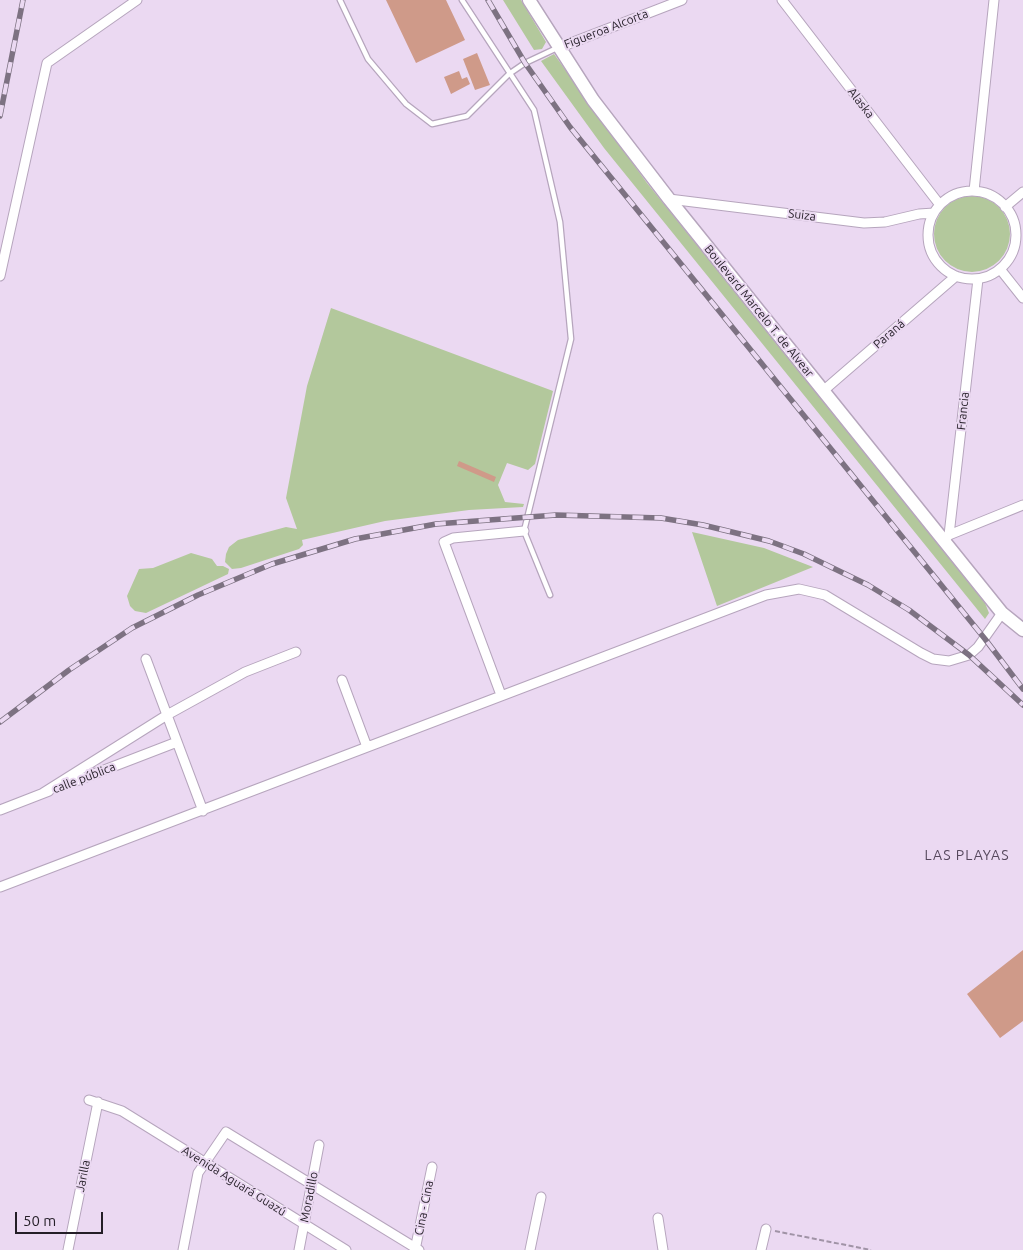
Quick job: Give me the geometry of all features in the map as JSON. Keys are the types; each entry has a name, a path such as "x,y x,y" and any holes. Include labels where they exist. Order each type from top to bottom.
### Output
{"main road":[{"name":"Boulevard Marcelo T. de Alvear","path":"529,0 593,100 669,199 822,392 946,538 1002,613 1023,630"}],"street":[{"path":"0,276 46,63 136,0"},
{"name":"Figueroa Alcorta","path":"558,48 682,0"},
{"name":"Alaska","path":"782,0 937,209"},
{"path":"974,191 994,0"},
{"path":"974,191 991,196 1005,207 1014,222 1019,239 1011,256 1000,269 978,279 956,276 938,263 931,250 929,227 937,209 956,194 974,191"},
{"path":"1005,207 1023,192"},
{"name":"Suiza","path":"669,199 864,223 885,222 937,209"},
{"path":"1000,269 1023,298"},
{"name":"Paraná","path":"822,392 956,276"},
{"name":"Francia","path":"946,538 978,279"},
{"path":"946,538 1023,505"},
{"path":"501,696 444,542 453,538 524,531"},
{"path":"0,887 757,598 785,590 813,590 825,595 920,653 942,660 958,660 969,655 985,639 1002,613"},
{"name":"calle pública","path":"43,793 167,715 245,672 296,652"},
{"path":"146,659 203,811"},
{"path":"342,680 368,747"},
{"name":"calle pública","path":"43,793 177,742"},
{"path":"0,810 43,793"},
{"name":"Avenida Aguará Guazú","path":"94,1101 122,1111 346,1250"},
{"name":"Jarilla","path":"68,1250 94,1101"},
{"path":"183,1250 198,1173 226,1132 417,1249"},
{"name":"Moradillo","path":"299,1250 319,1145"},
{"name":"Cina - Cina","path":"417,1249 432,1167"},
{"path":"530,1250 541,1197"},
{"path":"658,1218 663,1250"},
{"path":"761,1250 766,1229"}],"lane":[{"path":"340,0 368,59 406,104 432,124 467,116 509,74 525,62 558,48"},
{"path":"462,0 534,110 560,222 572,333 524,531 550,595"}],"path":[{"path":"766,1229 871,1250"}],"green space":[{"path":"503,0 521,0 546,42 542,49 534,50"},
{"path":"554,54 647,183 985,603 989,613 985,619 604,148 541,61"},
{"path":"972,196 986,199 999,207 1007,220 1010,234 1007,248 999,261 986,269 972,272 958,269 945,261 937,248 934,234 937,220 945,207 958,199"},
{"path":"331,308 553,391 535,464 528,470 507,463 498,485 505,502 524,504 523,507 469,510 385,521 302,540 303,545 299,549 241,568 232,569 225,562 226,554 229,547 238,540 286,527 297,529 286,498 307,386"},
{"path":"692,532 764,548 813,567 717,606"},
{"path":"191,553 212,559 217,566 229,569 228,574 146,613 135,611 130,606 127,596 139,569 153,568"}],"building":[{"path":"386,0 446,0 465,40 416,63"},
{"path":"477,53 490,85 475,90 463,59"},
{"path":"459,71 462,79 467,77 470,84 451,94 444,77"},
{"path":"459,461 496,477 494,482 457,466"},
{"path":"1023,950 1023,1021 1000,1038 967,994"}],"railway":[{"path":"0,116 23,0"},
{"path":"488,0 525,63 570,127 985,639 1023,689"},
{"path":"0,722 69,670 132,628 198,595 272,564 355,539 436,524 556,515 661,518 703,525 769,541 804,554 868,585 909,610 969,655 1023,705"}],"district":[{"name":"LAS PLAYAS","path":"967,855"}]}
